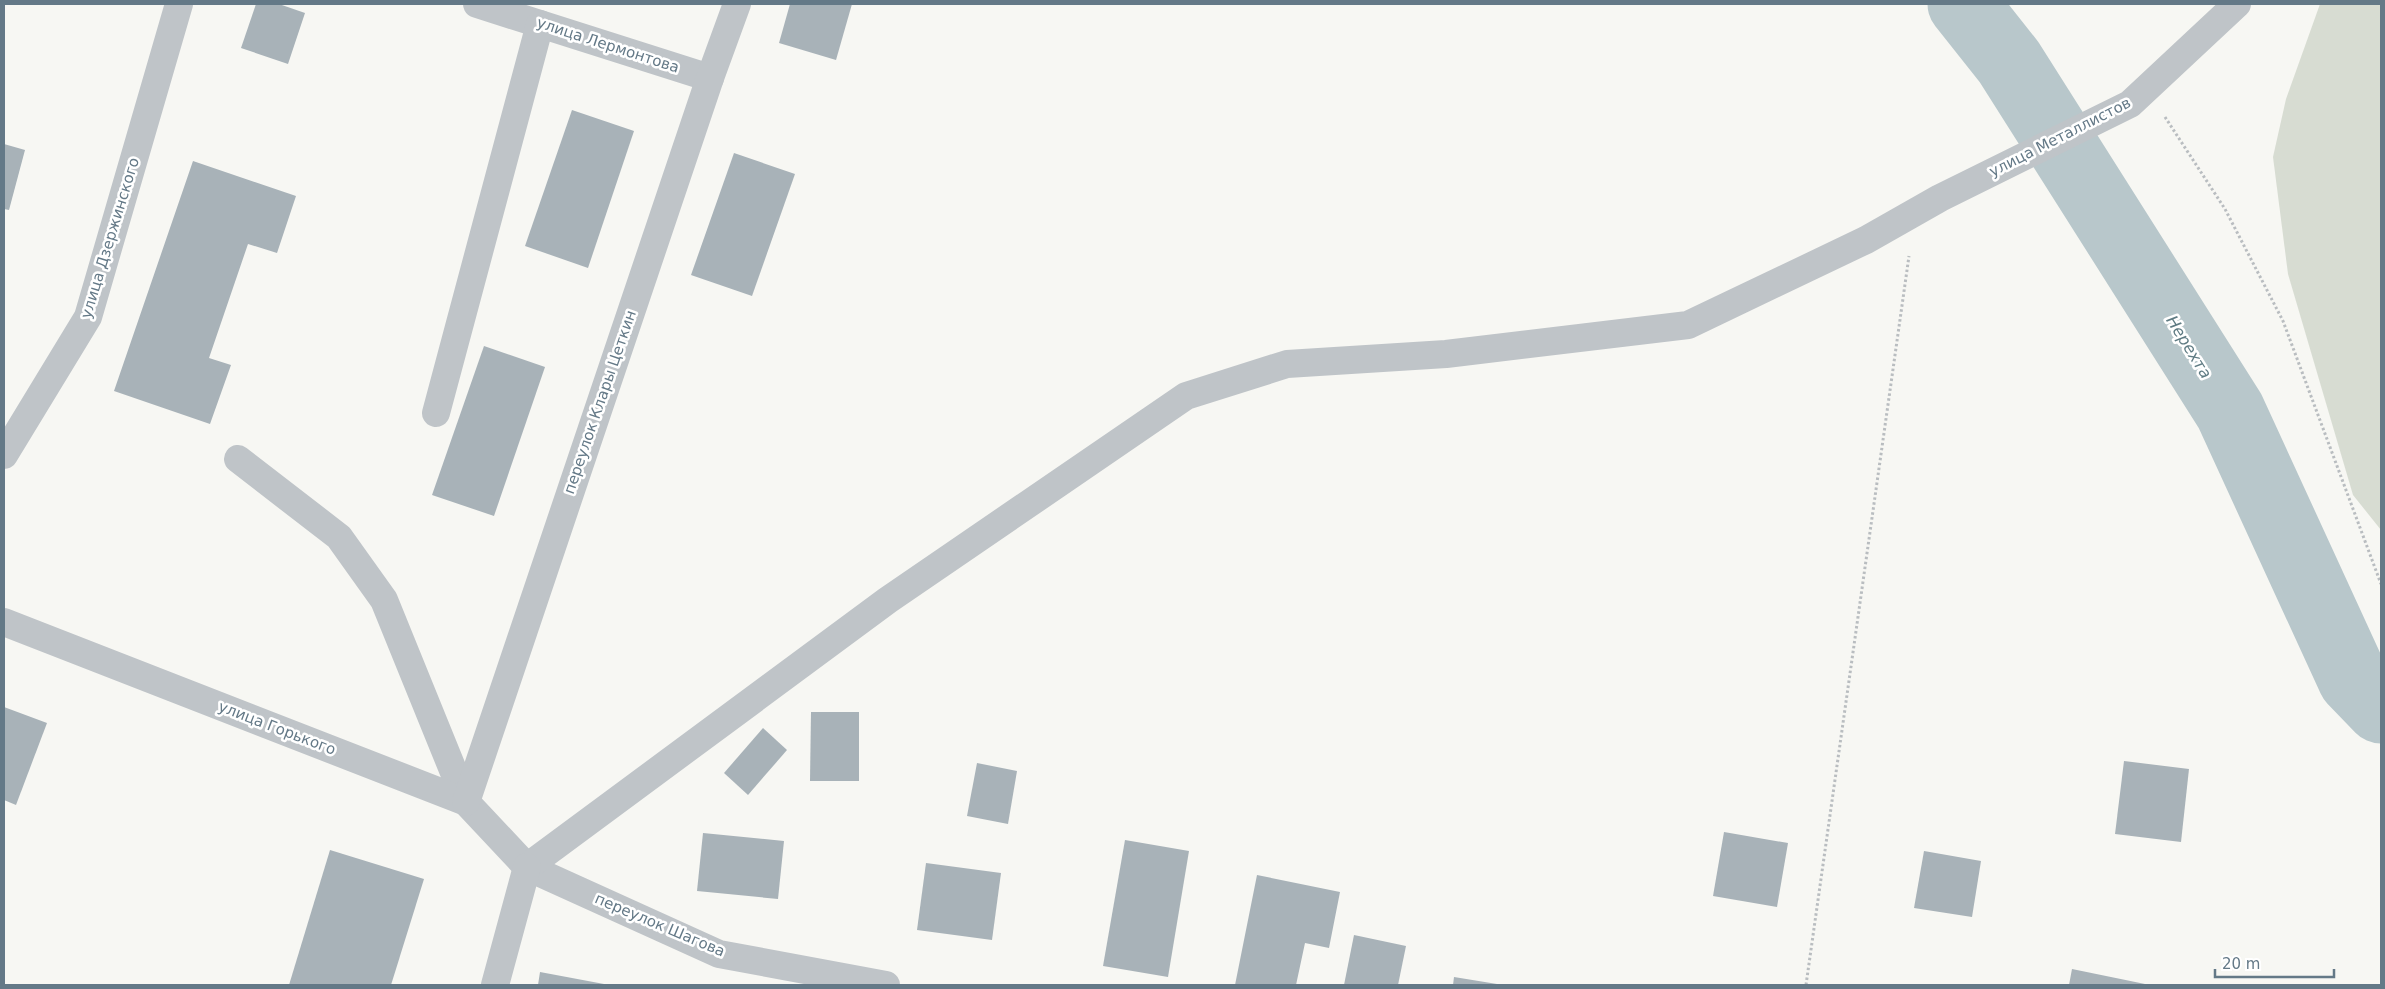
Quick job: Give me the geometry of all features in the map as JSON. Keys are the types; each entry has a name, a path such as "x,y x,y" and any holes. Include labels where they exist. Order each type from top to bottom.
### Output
{"street":[{"name":"улица Дзержинского","path":"4,455 88,317 179,4"},
{"name":"улица Лермонтова","path":"477,4 710,78"},
{"name":"переулок Клары Цеткин","path":"466,802 710,78 737,4"},
{"name":"улица Металлистов","path":"527,867 888,600 1186,396 1287,364 1446,354 1688,325 1866,240 1940,198 2138,96 2237,4"},
{"path":"436,413 540,24"},
{"path":"238,460 339,537 384,600 466,802"},
{"name":"улица Горького","path":"4,622 466,802 527,867"},
{"path":"495,985 527,867"},
{"name":"переулок Шагова","path":"527,867 719,954 886,985"}],"path":[{"path":"2138,96 2225,209 2283,321 2381,584"},
{"path":"1806,985 1916,212"}],"shaded area":[{"path":"2320,4 2381,4 2381,530 2353,495 2288,274 2273,157 2286,99"}],"building":[{"path":"256,4 279,4 305,13 288,64 241,48"},
{"path":"790,4 852,4 836,60 779,43"},
{"path":"572,110 634,131 588,268 525,246"},
{"path":"4,144 25,150 9,210 4,209"},
{"path":"734,153 795,174 752,296 691,275"},
{"path":"193,161 296,196 277,253 248,244 209,358 231,365 210,424 114,391"},
{"path":"484,346 545,367 494,516 432,495"},
{"path":"4,707 47,723 16,805 4,800"},
{"path":"811,712 859,712 859,781 810,781"},
{"path":"763,728 787,750 748,795 724,773"},
{"path":"2124,761 2189,769 2181,842 2115,834"},
{"path":"977,763 1017,771 1008,824 967,816"},
{"path":"1724,832 1788,843 1777,907 1713,896"},
{"path":"703,833 784,841 778,899 697,891"},
{"path":"1125,840 1189,851 1168,977 1103,966"},
{"path":"330,850 424,879 391,985 289,985"},
{"path":"1924,851 1981,861 1972,917 1914,908"},
{"path":"926,863 1001,873 992,940 917,930"},
{"path":"1257,875 1340,892 1329,948 1305,943 1296,985 1235,985"},
{"path":"1354,935 1406,946 1398,985 1344,985"},
{"path":"2072,969 2145,984 2145,985 2069,985"},
{"path":"540,972 604,984 604,985 538,985"},
{"path":"1454,977 1497,984 1497,985 1453,985"}],"waterway":[{"name":"Нерехта","path":"1963,4 2009,62 2230,411 2353,679 2381,708"}]}
